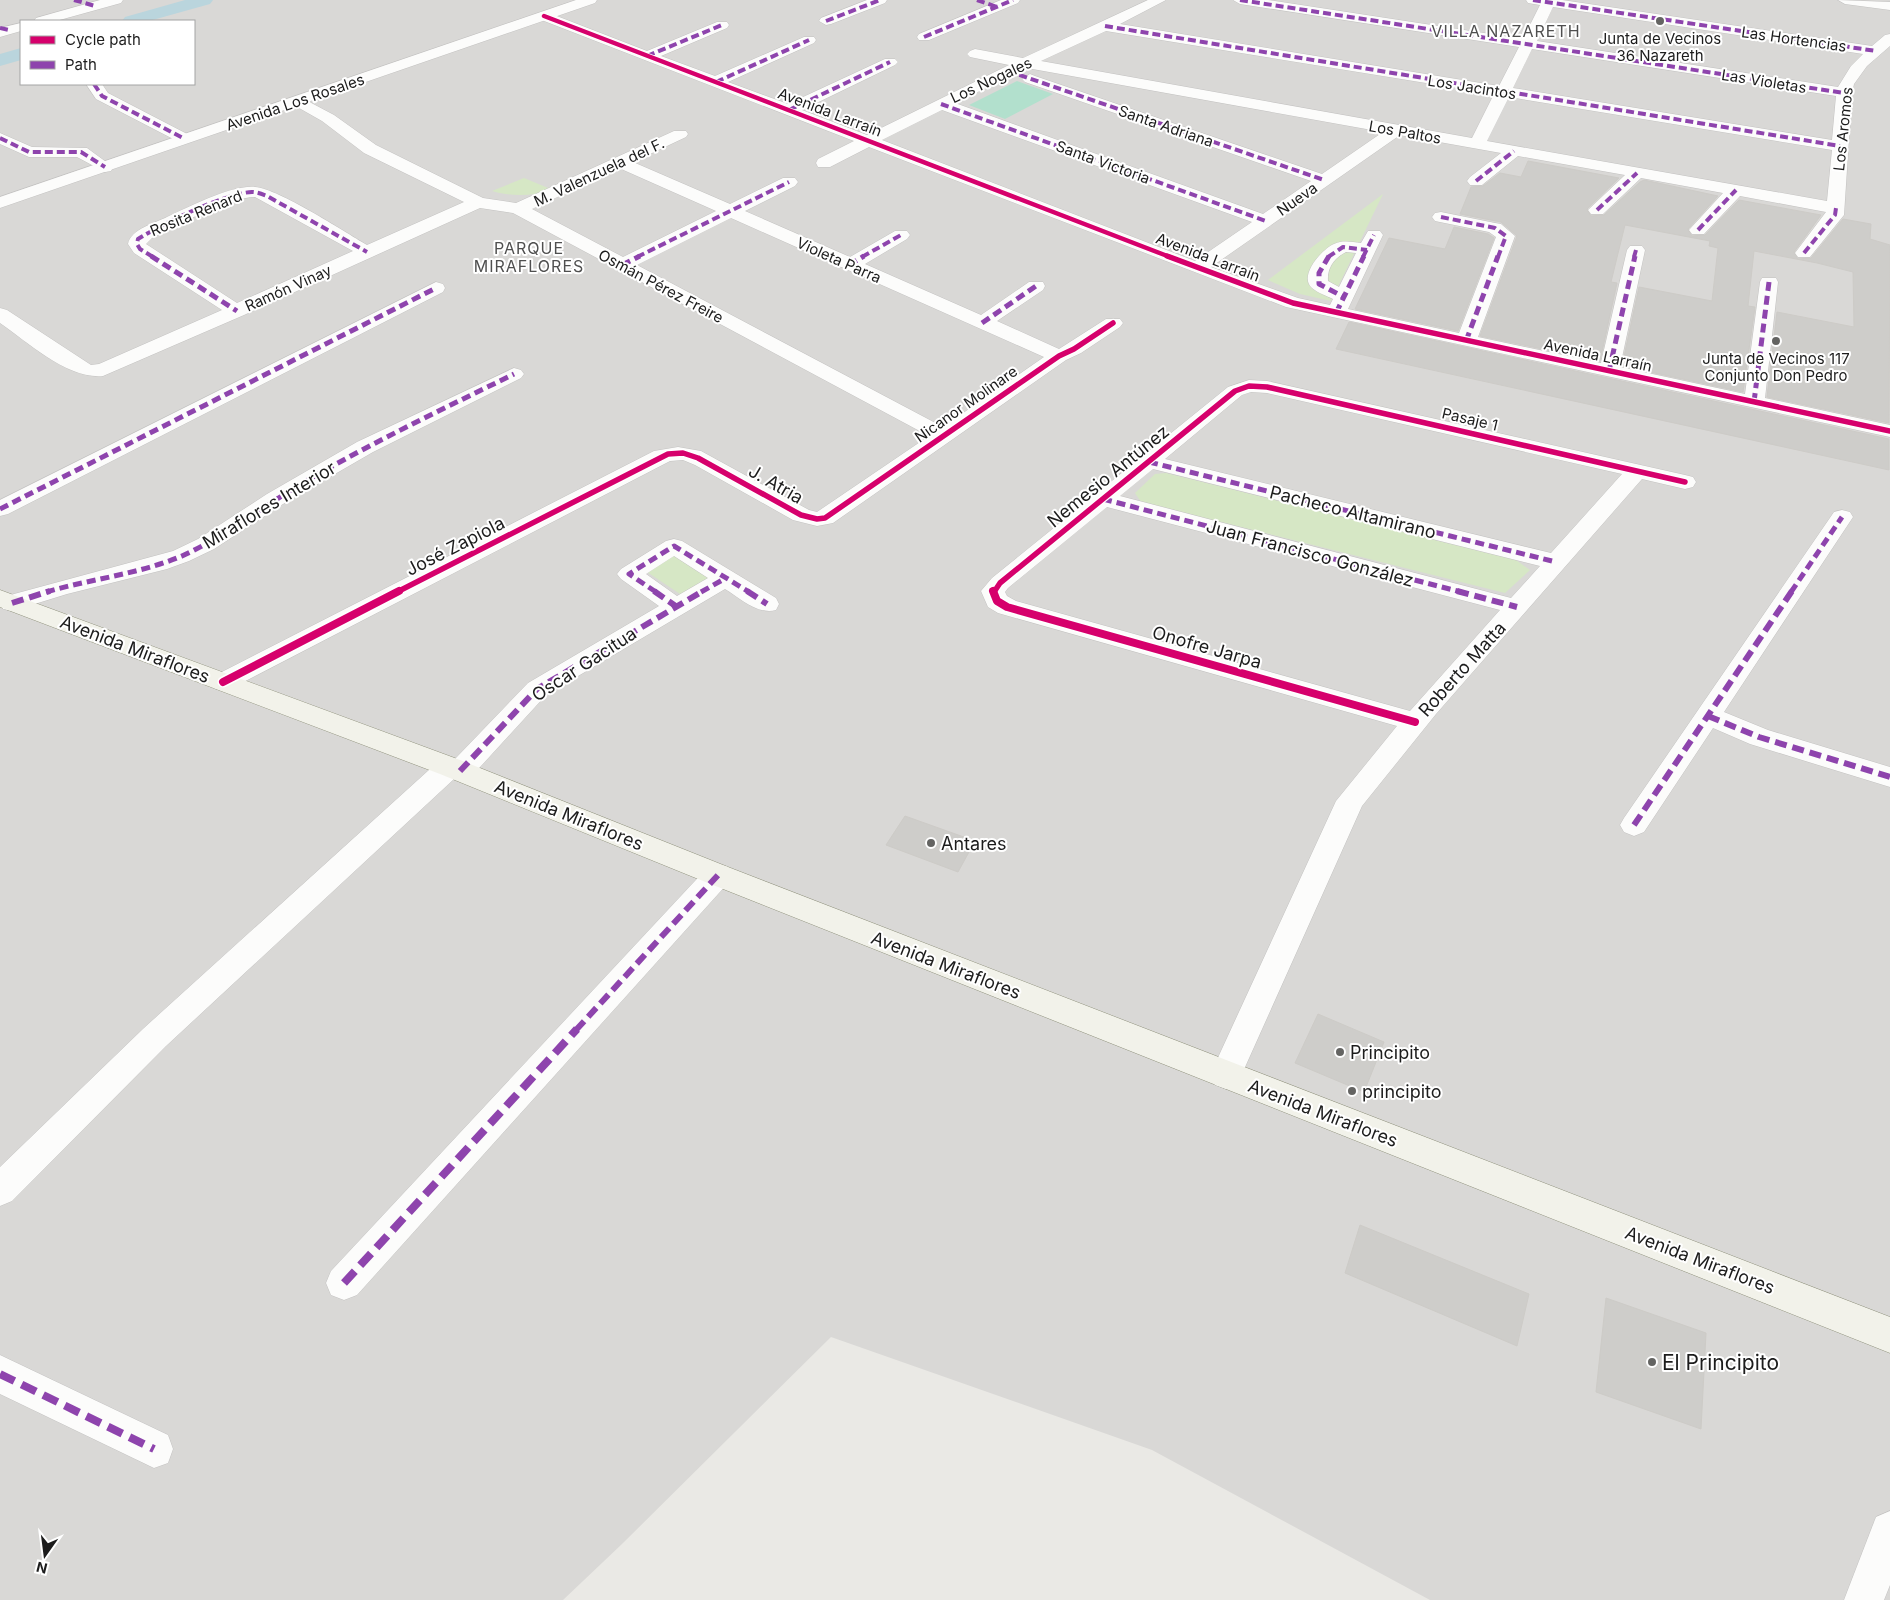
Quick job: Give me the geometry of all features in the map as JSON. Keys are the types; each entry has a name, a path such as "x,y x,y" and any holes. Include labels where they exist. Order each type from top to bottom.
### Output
{"main road":[{"name":"Avenida Miraflores","path":"6,601 455,769 718,875 1890,1335"}],"street":[{"path":"74,0 95,6"},
{"path":"45,20 116,0"},
{"name":"Avenida Los Rosales","path":"0,203 590,0"},
{"path":"826,21 880,0"},
{"path":"978,0 997,7"},
{"path":"924,37 1013,0"},
{"name":"Los Nogales","path":"824,163 1008,71 1159,0"},
{"name":"Las Violetas","path":"1240,0 1844,93"},
{"name":"Las Hortencias","path":"1533,0 1876,51"},
{"path":"1846,0 1890,6"},
{"path":"1477,144 1549,1"},
{"name":"Avenida Larraín","path":"544,16 1273,296 1340,305 1466,341 1890,431"},
{"path":"647,56 722,25"},
{"name":"Los Jacintos","path":"1105,26 1840,146"},
{"name":"Los Aromos","path":"1836,208 1844,93 1852,74 1890,38"},
{"path":"715,82 809,40"},
{"name":"Los Paltos","path":"975,54 1836,208"},
{"path":"789,110 890,62"},
{"name":"Santa Adriana","path":"1008,71 1324,180"},
{"path":"95,85 102,96 185,139"},
{"name":"Osmán Pérez Freire","path":"298,101 328,118 370,149 478,202 518,209 944,436"},
{"name":"Santa Victoria","path":"941,104 1266,221"},
{"name":"Nueva","path":"1197,268 1396,130"},
{"name":"M. Valenzuela del F.","path":"518,209 680,134"},
{"path":"0,138 29,152 81,152 105,167"},
{"path":"1476,181 1514,151"},
{"name":"Violeta Parra","path":"619,162 1059,356"},
{"path":"1597,210 1637,173"},
{"path":"622,265 789,182"},
{"path":"1698,230 1736,190"},
{"name":"Rosita Renard","path":"237,311 140,249 137,244 138,239 174,221 238,195 252,192 267,196 367,252"},
{"name":"Ramón Vinay","path":"0,314 80,368 96,372 116,366 478,202"},
{"path":"1804,253 1834,215 1836,208"},
{"path":"1441,216 1495,228 1506,236 1466,341"},
{"path":"850,265 901,235"},
{"path":"1370,243 1340,305 1319,284 1319,272 1325,260 1338,249 1370,243"},
{"path":"1608,371 1636,250"},
{"path":"1754,402 1769,282"},
{"path":"982,323 1036,286"},
{"path":"0,509 436,288"},
{"name":"Nicanor Molinare","path":"836,512 1059,356 1074,349 1113,323"},
{"name":"Miraflores Interior","path":"6,601 159,564 181,556 206,544 275,499 365,447 514,374"},
{"name":"Nemesio Antúnez","path":"994,596 994,591 1000,582 1235,392 1249,386"},
{"name":"Pasaje 1","path":"1249,386 1267,387 1685,482"},
{"name":"José Zapiola","path":"223,682 662,456 682,452 703,460"},
{"name":"J. Atria","path":"703,460 801,516 817,519 825,518 836,512"},
{"name":"Pacheco Altamirano","path":"1149,462 1556,562"},
{"name":"Roberto Matta","path":"1226,1075 1350,800 1415,722 1638,471"},
{"name":"Juan Francisco González","path":"1103,499 1516,607"},
{"path":"1634,825 1842,517"},
{"path":"677,607 629,574 674,546 767,604"},
{"name":"Oscar Gacitua","path":"0,1190 155,1037 455,769 537,690 726,578"},
{"name":"Onofre Jarpa","path":"994,596 1007,607 1415,722"},
{"path":"1708,716 1759,737 1890,777"},
{"path":"344,1283 718,875"},
{"path":"0,1374 154,1449"},
{"path":"1864,1600 1890,1531"}],"shaded area":[{"path":"0,0 1890,0 1890,1600 1430,1600 1152,1450 831,1337 563,1600 0,1600"}],"green space":[{"path":"1017,81 1053,94 1005,119 969,105"},
{"path":"524,178 553,190 538,194 522,195 492,191"},
{"path":"1383,194 1331,301 1300,294 1268,280"},
{"path":"1166,473 1516,560 1530,570 1505,593 1141,502 1135,493 1155,474"},
{"path":"672,553 712,578 683,596 644,570"}],"building":[{"path":"1528,161 1619,178 1587,209 1591,216 1604,215 1644,180 1718,196 1688,229 1692,236 1705,235 1739,200 1821,215 1794,252 1798,259 1811,258 1843,219 1871,224 1870,239 1890,245 1889,423 1767,397 1777,312 1854,327 1853,272 1817,263 1754,251 1748,306 1755,307 1743,392 1622,366 1639,287 1712,301 1718,248 1709,246 1710,241 1625,225 1611,282 1617,283 1600,361 1480,336 1517,236 1501,222 1460,214 1471,187 1483,186 1500,173 1521,177"},
{"path":"1454,227 1488,234 1494,238 1458,331 1355,309 1389,238 1445,249"},
{"path":"1349,322 1889,439 1889,470 1336,349"},
{"name":"Antares","path":"905,816 975,841 958,872 886,845"},
{"name":"Principito","path":"1318,1014 1384,1042 1364,1092 1295,1063"},
{"path":"1360,1225 1529,1294 1517,1346 1345,1273"},
{"name":"El Principito","path":"1606,1298 1706,1333 1701,1429 1596,1392"}],"waterway":[{"path":"134,20 204,0"},
{"path":"0,60 20,54"}],"marked path":[{"path":"74,0 95,6"},
{"path":"826,21 880,0"},
{"path":"977,0 997,7"},
{"path":"924,37 1013,0"},
{"path":"1240,0 1844,93"},
{"path":"1533,0 1876,51"},
{"path":"647,56 722,25"},
{"path":"1105,26 1840,146"},
{"path":"0,28 9,30"},
{"path":"716,82 809,40"},
{"path":"789,110 890,62"},
{"path":"1008,71 1324,180"},
{"path":"95,85 102,96 185,139"},
{"path":"941,104 1266,221"},
{"path":"0,138 29,152 81,152 105,167"},
{"path":"1476,181 1514,151"},
{"path":"1597,210 1637,173"},
{"path":"622,265 789,182"},
{"path":"1698,230 1736,190"},
{"path":"237,311 140,249 137,244 138,239 194,211 243,193 254,192 267,196 367,252"},
{"path":"1804,253 1835,215 1836,208"},
{"path":"1441,217 1495,228 1506,236 1466,341"},
{"path":"849,265 901,235"},
{"path":"1336,313 1374,235"},
{"path":"1344,297 1319,284 1318,279 1321,267 1328,256 1343,247 1367,250"},
{"path":"1609,371 1636,250"},
{"path":"1754,402 1769,282"},
{"path":"982,323 1036,286"},
{"path":"0,509 436,288"},
{"path":"12,603 61,588 159,564 181,556 206,544 275,499 365,447 514,374"},
{"path":"1149,462 1556,562"},
{"path":"1103,499 1517,607"},
{"path":"1634,825 1842,517"},
{"path":"677,607 629,574 674,546 767,604"},
{"path":"460,771 537,689 726,578"},
{"path":"1708,716 1759,737 1890,777"},
{"path":"344,1283 718,875"},
{"path":"0,1374 154,1449"}],"cycle path":[{"path":"544,16 1293,303 1890,431"},
{"path":"223,682 668,454 683,453 703,460 801,515 817,519 825,518 1059,356 1074,349 1113,323"},
{"path":"1415,722 1007,607 997,601 993,591 1000,583 1235,391 1249,386 1267,387 1685,482"}],"place":[{"name":"Junta de Vecinos 36 Nazareth","path":"1660,21"},
{"name":"Junta de Vecinos 117 Conjunto Don Pedro","path":"1776,341"},
{"name":"Antares","path":"931,843"},
{"name":"Principito","path":"1340,1052"},
{"name":"principito","path":"1352,1091"},
{"name":"El Principito","path":"1652,1362"}],"district":[{"name":"VILLA NAZARETH","path":"1506,31"},
{"name":"PARQUE MIRAFLORES","path":"529,257"}]}
